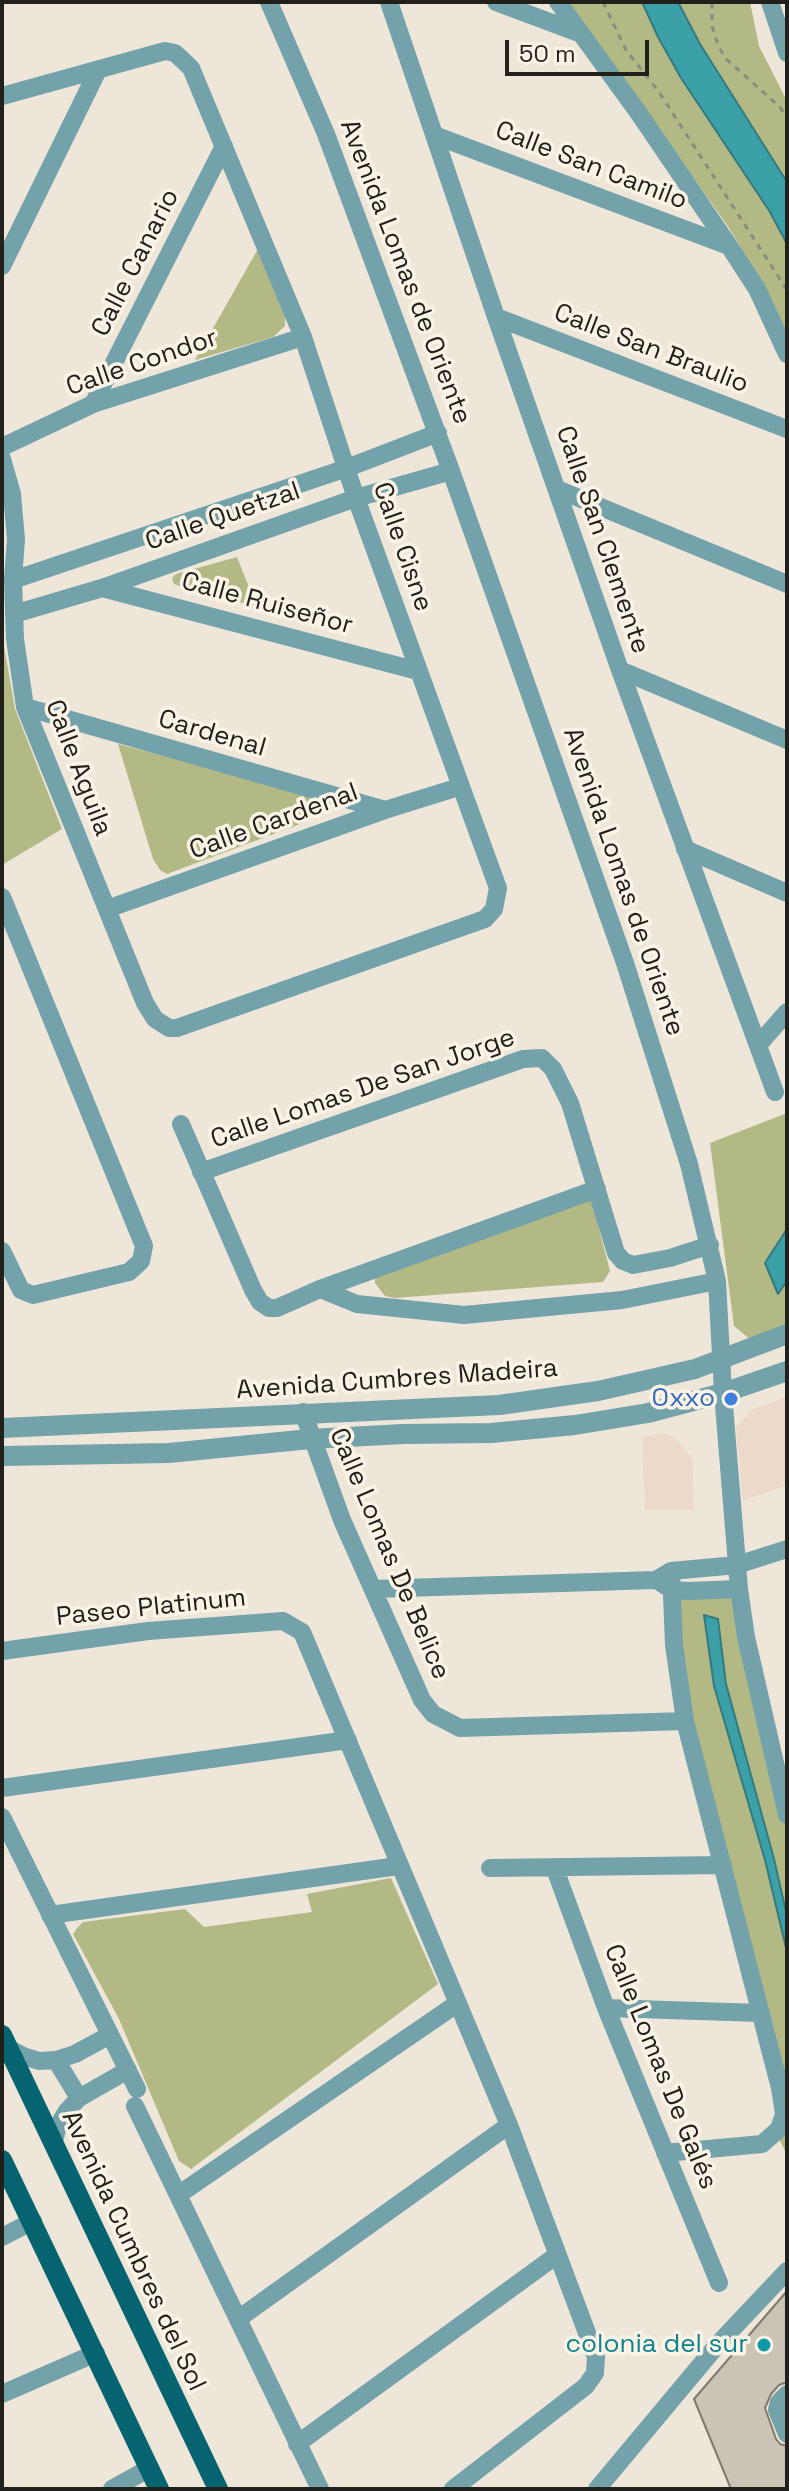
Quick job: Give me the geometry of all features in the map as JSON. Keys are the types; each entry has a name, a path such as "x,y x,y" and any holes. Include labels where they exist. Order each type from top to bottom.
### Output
{"main road":[{"name":"Avenida Cumbres del Sol","path":"5,2041 218,2489"},
{"path":"2,2160 159,2489"}],"street":[{"name":"Avenida Lomas de Oriente","path":"269,2 326,134 438,433 654,1048 689,1164 717,1281 737,1565 746,1637 787,1815"},
{"name":"Calle San Clemente","path":"389,2 620,670 775,1092"},
{"path":"496,2 580,33"},
{"path":"558,2 757,289 787,354"},
{"path":"770,2 787,53"},
{"name":"Calle Cisne","path":"2,96 165,51 175,53 191,68 303,337 356,498 498,888 494,909 485,919 177,1028 169,1028"},
{"path":"2,266 98,70"},
{"name":"Calle San Camilo","path":"434,135 729,246"},
{"name":"Calle Canario","path":"93,404 224,146"},
{"name":"Calle San Braulio","path":"496,317 787,429"},
{"name":"Calle Condor","path":"2,447 93,404 303,337"},
{"name":"Calle Quetzal","path":"13,580 347,468 438,433"},
{"name":"Calle Aguila","path":"2,459 14,509 16,651 25,707 145,1003 155,1019 169,1028"},
{"name":"Calle Quetzal","path":"14,614 102,588 356,498 451,471"},
{"path":"557,489 787,584"},
{"name":"Calle Ruiseñor","path":"102,588 418,671"},
{"path":"620,670 787,740"},
{"name":"Cardenal","path":"25,707 385,810"},
{"name":"Calle Cardenal","path":"107,909 385,810 459,787"},
{"path":"685,849 787,893"},
{"path":"2,897 144,1246 141,1261 129,1272 33,1295 21,1290 2,1251"},
{"path":"759,1044 787,1012"},
{"name":"Calle Lomas De San Jorge","path":"201,1172 523,1059 542,1058 553,1069 570,1103 597,1189"},
{"path":"181,1124 253,1290 260,1302 269,1308 277,1308 320,1289 597,1189 616,1253 623,1261 633,1265 670,1258 710,1245"},
{"path":"320,1289 357,1304 464,1315 622,1300 717,1281"},
{"name":"Avenida Cumbres Madeira","path":"2,1428 499,1405 598,1391 695,1369 787,1334"},
{"name":"Avenida Cumbres Madeira","path":"2,1456 169,1453 310,1439 491,1433 575,1425 648,1413 723,1393 787,1371"},
{"name":"Calle Lomas De Belice","path":"303,1412 310,1439 373,1589 422,1700 433,1714 460,1728 685,1721"},
{"path":"666,1580 737,1565 787,1549"},
{"path":"665,2153 762,2144 779,2129 784,2114 780,2088 685,1721 666,1580"},
{"path":"373,1589 666,1580 739,1589"},
{"name":"Paseo Platinum","path":"2,1651 148,1631 283,1621 302,1632 348,1740"},
{"path":"2,1788 348,1740 398,1866 509,2125 594,2345 595,2373 586,2386 453,2489"},
{"path":"2,1817 128,2070 136,2098 178,2195 320,2489"},
{"path":"490,1868 723,1865"},
{"path":"50,1915 398,1866"},
{"name":"Calle Lomas De Galés","path":"555,1869 606,2008 719,2283"},
{"path":"178,2195 458,2003"},
{"path":"606,2008 760,2013"},
{"path":"5,2041 23,2056 39,2061 75,2054 110,2035"},
{"path":"56,2060 79,2098"},
{"path":"53,2144 58,2126 79,2098 128,2070"},
{"path":"238,2319 509,2125"},
{"path":"2,2237 33,2221"},
{"path":"297,2444 557,2255"},
{"path":"597,2489 719,2343 787,2271"},
{"path":"2,2394 96,2353"},
{"path":"783,2398 777,2410 787,2434"},
{"path":"112,2489 150,2468"}],"path":[{"path":"603,2 626,50 659,92 787,290"},
{"path":"712,2 712,26 725,58 780,107 787,119"}],"shaded area":[{"name":"Oxxo","path":"787,1396 787,1485 743,1501 736,1427 752,1410"},
{"path":"661,1433 680,1443 692,1458 694,1510 645,1510 642,1438"}],"green space":[{"path":"568,2 750,2 759,46 787,101 787,339 773,302 729,228"},
{"path":"263,240 285,312 285,326 273,337 195,360"},
{"path":"237,557 257,607 174,584 172,578 176,574"},
{"path":"2,635 15,709 62,829 2,865"},
{"path":"118,744 302,792 309,796 315,811 311,819 300,824 167,874 153,859"},
{"path":"787,1113 787,1327 752,1341 734,1326 710,1143"},
{"path":"591,1198 610,1271 603,1282 395,1298 385,1296 375,1283 375,1270"},
{"path":"739,1589 787,1815 787,2155 776,2133 784,2113 685,1721 672,1590"},
{"path":"391,1878 438,1984 191,2169 179,2161 119,2019 73,1934 78,1927 83,1922 185,1909 204,1927 312,1912 307,1894"}],"water":[{"path":"642,2 678,2 700,44 787,182 787,244 770,212 681,78"},
{"path":"787,1229 787,1281 778,1294 765,1263"},
{"path":"704,1615 718,1619 726,1684 787,1916 787,1952 765,1860 714,1686"}],"building":[{"name":"colonia del sur","path":"787,2291 787,2382 771,2394 765,2408 776,2439 787,2446 787,2489 731,2489 694,2399"}],"place":[{"name":"Oxxo","path":"731,1399"},
{"name":"colonia del sur","path":"764,2345"}]}
